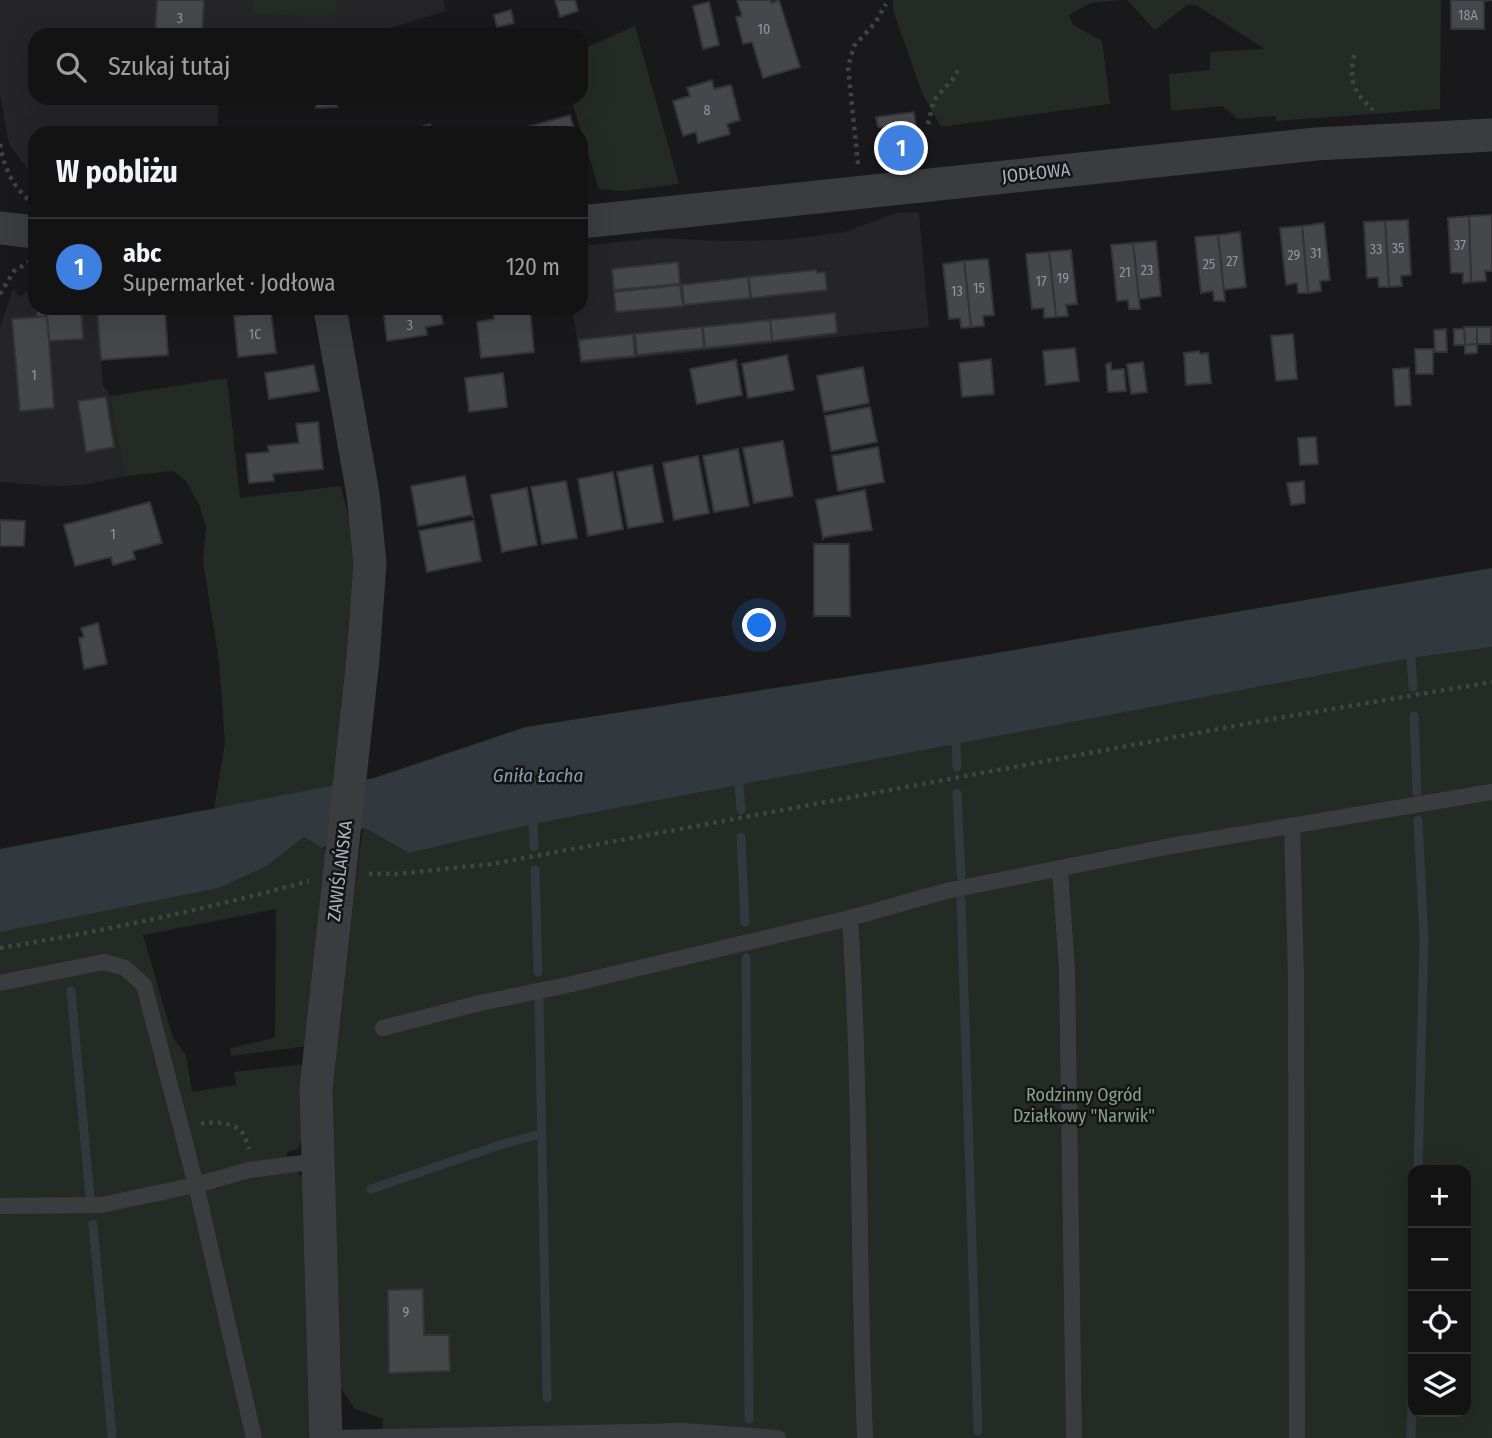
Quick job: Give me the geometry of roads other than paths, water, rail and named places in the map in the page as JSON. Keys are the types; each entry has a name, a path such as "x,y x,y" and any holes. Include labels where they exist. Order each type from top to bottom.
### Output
{"street":[{"name":"JODŁOWA","path":"588,221 1315,144 1492,135"},
{"path":"0,228 28,231"},
{"name":"ZAWIŚLAŃSKA","path":"326,1438 316,1088 353,757 370,563 363,494 331,315"}],"lane":[{"path":"383,1028 850,918 946,891 1171,846 1492,792"},
{"path":"1292,825 1296,991 1297,1438"},
{"path":"1060,869 1067,971 1074,1438"},
{"path":"850,918 857,1032 860,1304 865,1438"},
{"path":"0,984 104,962 125,968 144,985 196,1185 254,1438"},
{"path":"0,1206 101,1205 196,1185 248,1170 318,1161"},
{"path":"332,1438 702,1435 778,1438"}],"water":[{"name":"Gniła Łacha","path":"1492,568 1492,647 1411,658 533,824 409,853 364,828 322,848 304,837 267,866 219,888 0,932 0,849 374,778 526,727 961,659"}],"waterway":[{"path":"1411,658 1413,687"},
{"path":"1414,716 1417,792"},
{"path":"956,744 957,767"},
{"path":"739,785 741,810"},
{"path":"957,793 961,876"},
{"path":"1418,820 1424,939 1418,1165"},
{"path":"533,824 534,847"},
{"path":"741,837 745,922"},
{"path":"535,870 538,972"},
{"path":"961,899 978,1431"},
{"path":"746,958 749,1419"},
{"path":"71,991 90,1197"},
{"path":"539,1000 547,1398"},
{"path":"371,1189 503,1144 541,1134"},
{"path":"93,1224 112,1436"},
{"path":"1411,1438 1412,1417"}],"place":[{"name":"abc","path":"901,148"}],"park label":[{"name":"Rodzinny Ogród Działkowy \"Narwik\"","path":"1084,1105"}]}
